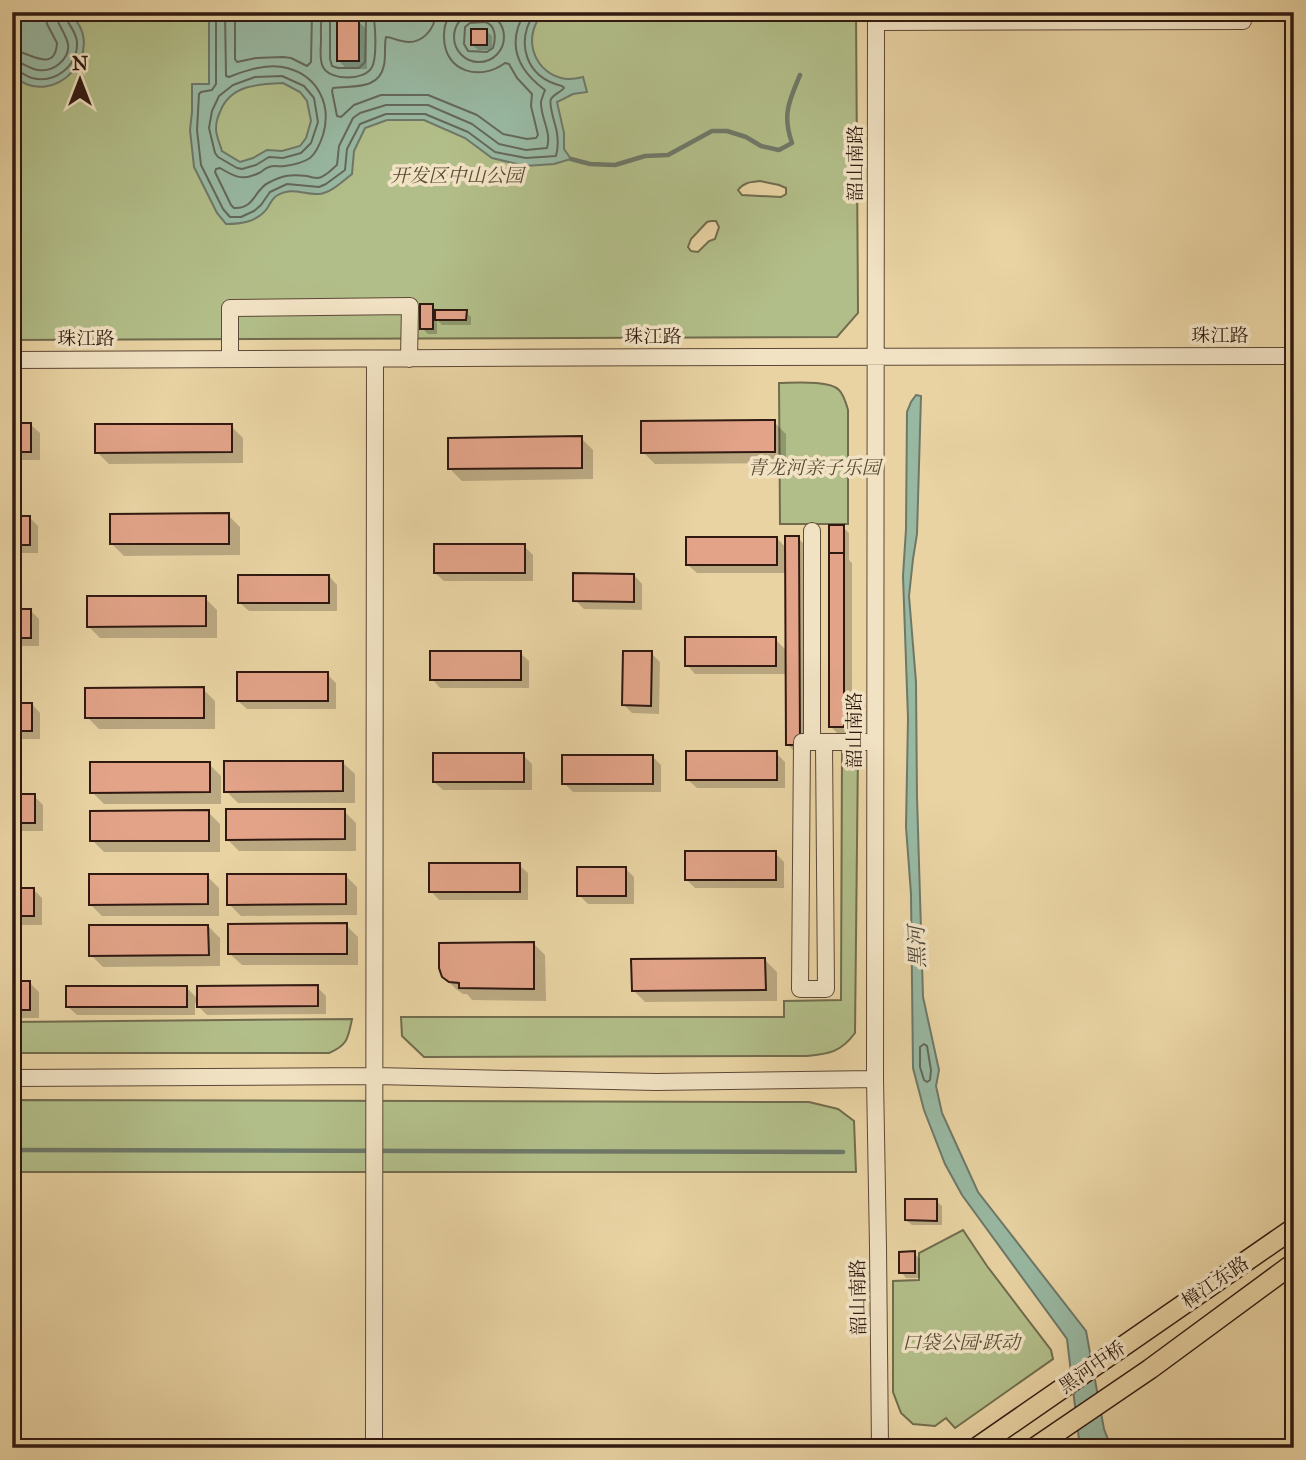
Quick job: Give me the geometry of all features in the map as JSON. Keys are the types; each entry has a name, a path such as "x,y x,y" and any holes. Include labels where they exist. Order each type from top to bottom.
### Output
{"main road":[{"name":"樟江东路","path":"1136,1336 1294,1228"},
{"name":"樟江东路","path":"1150,1369 1294,1263"},
{"name":"黑河中桥","path":"975,1448 1136,1336"},
{"name":"黑河中桥","path":"1034,1448 1150,1369"}],"street":[{"path":"876,17 1109,17 1243,21 1243,12"},
{"name":"韶山南路","path":"876,17 874,1079 880,1448"},
{"path":"230,359 230,308 410,306 409,359"},
{"name":"珠江路","path":"12,359 1294,356"},
{"path":"374,359 374,1448"},
{"path":"812,531 818,742 826,989 800,989 802,742 818,742 875,743"},
{"path":"12,1078 374,1076 656,1082 874,1079"}],"green space":[{"name":"开发区中山公园","path":"12,12 856,12 858,313 837,337 12,340","holes":["760,181 786,188 786,194 781,197 742,195 738,190 745,184","711,221 716,221 719,227 715,239 698,252 691,251 688,247 691,239"]},
{"name":"青龙河亲子乐园","path":"779,383 827,385 839,390 844,397 848,410 848,524 780,524"},
{"path":"842,750 858,750 855,1033 839,1048 828,1053 807,1056 424,1057 402,1036 401,1017 784,1017 784,1001 841,1000"},
{"path":"352,1019 346,1040 329,1053 12,1053 12,1022"},
{"path":"12,1100 809,1102 838,1109 854,1121 856,1172 12,1172"},
{"name":"口袋公园·跃动","path":"963,1230 1051,1350 1053,1359 955,1428 946,1418 935,1426 913,1424 901,1413 893,1392 893,1281 919,1280 919,1253"}],"water":[{"path":"16,12 67,12 80,27 84,43 81,58 72,72 59,82 44,87 28,85 12,74 12,16"},
{"path":"209,12 403,12 408,16 412,12 545,12 538,20 532,40 537,59 551,74 561,78 583,77 587,92 573,94 557,102 564,133 564,149 571,159 554,164 525,166 492,158 465,138 424,120 387,120 365,128 354,151 352,174 332,189 319,194 293,191 282,193 253,220 226,224 217,213 194,167 190,130 192,84 209,84","holes":["337,19 358,19 359,61 337,61","471,29 487,29 487,45 471,45","283,83 300,92 307,101 311,121 306,138 300,146 282,151 267,150 240,162 222,151 216,132 217,122 231,96 255,85"]},
{"name":"黑河","path":"916,395 921,396 917,534 909,596 916,682 923,997 939,1070 936,1086 942,1113 978,1192 1086,1331 1108,1448 1080,1448 1067,1339 962,1195 945,1164 924,1110 913,1068 911,894 906,827 908,718 903,576 907,412"}],"building":[{"path":"337,19 359,19 359,61 337,61"},
{"path":"471,29 487,29 487,45 471,45"},
{"path":"420,304 433,304 433,329 420,329"},
{"path":"435,310 467,310 466,320 435,320"},
{"path":"775,420 775,452 641,453 641,421"},
{"path":"12,423 31,423 31,452 12,452"},
{"path":"95,424 232,424 232,452 95,453"},
{"path":"582,436 582,468 448,469 448,438"},
{"path":"229,513 229,544 110,544 110,514"},
{"path":"12,516 30,516 30,545 12,545"},
{"path":"829,525 844,525 844,553 829,553"},
{"path":"785,536 799,536 800,745 786,745"},
{"path":"686,537 777,537 777,565 686,565"},
{"path":"434,544 525,544 525,573 434,573"},
{"path":"829,553 844,553 844,727 829,727"},
{"path":"573,573 634,574 634,602 573,601"},
{"path":"238,575 329,575 329,603 238,603"},
{"path":"87,596 206,596 206,626 87,627"},
{"path":"12,609 31,609 31,638 12,638"},
{"path":"685,637 776,637 776,666 685,666"},
{"path":"430,651 521,651 521,680 430,680"},
{"path":"623,651 652,651 651,706 622,705"},
{"path":"237,672 328,672 328,701 237,701"},
{"path":"204,687 204,718 85,718 85,688"},
{"path":"12,703 32,703 32,731 12,731"},
{"path":"686,751 777,751 777,780 686,780"},
{"path":"433,753 524,753 524,782 433,782"},
{"path":"562,755 653,755 653,784 562,784"},
{"path":"224,761 343,761 343,791 224,792"},
{"path":"90,762 210,762 210,792 90,793"},
{"path":"12,794 35,794 35,823 12,823"},
{"path":"226,809 345,809 345,839 226,840"},
{"path":"209,810 209,841 90,841 90,811"},
{"path":"685,851 776,851 776,880 685,880"},
{"path":"429,863 520,863 520,892 429,892"},
{"path":"577,867 626,867 626,896 577,896"},
{"path":"89,874 208,874 208,904 89,905"},
{"path":"227,874 346,874 346,904 227,905"},
{"path":"12,888 34,888 34,916 12,916"},
{"path":"347,923 347,954 228,954 228,924"},
{"path":"89,925 208,925 209,955 89,956"},
{"path":"534,942 534,989 459,988 459,983 449,982 442,977 439,968 439,943"},
{"path":"765,958 766,990 632,991 631,959"},
{"path":"12,981 30,981 30,1010 12,1010"},
{"path":"318,985 318,1006 197,1007 197,986"},
{"path":"66,986 187,986 187,1007 66,1007"},
{"path":"905,1199 937,1199 937,1221 905,1220"},
{"path":"915,1251 915,1273 899,1273 899,1252"},
{"path":"936,1337 953,1346 947,1352 941,1352 935,1342"}],"waterway":[{"path":"571,159 590,164 615,165 645,156 668,155 712,131 727,131 746,137 761,146 779,150 792,143 787,116 800,75"},
{"path":"12,1150 843,1152"}]}
